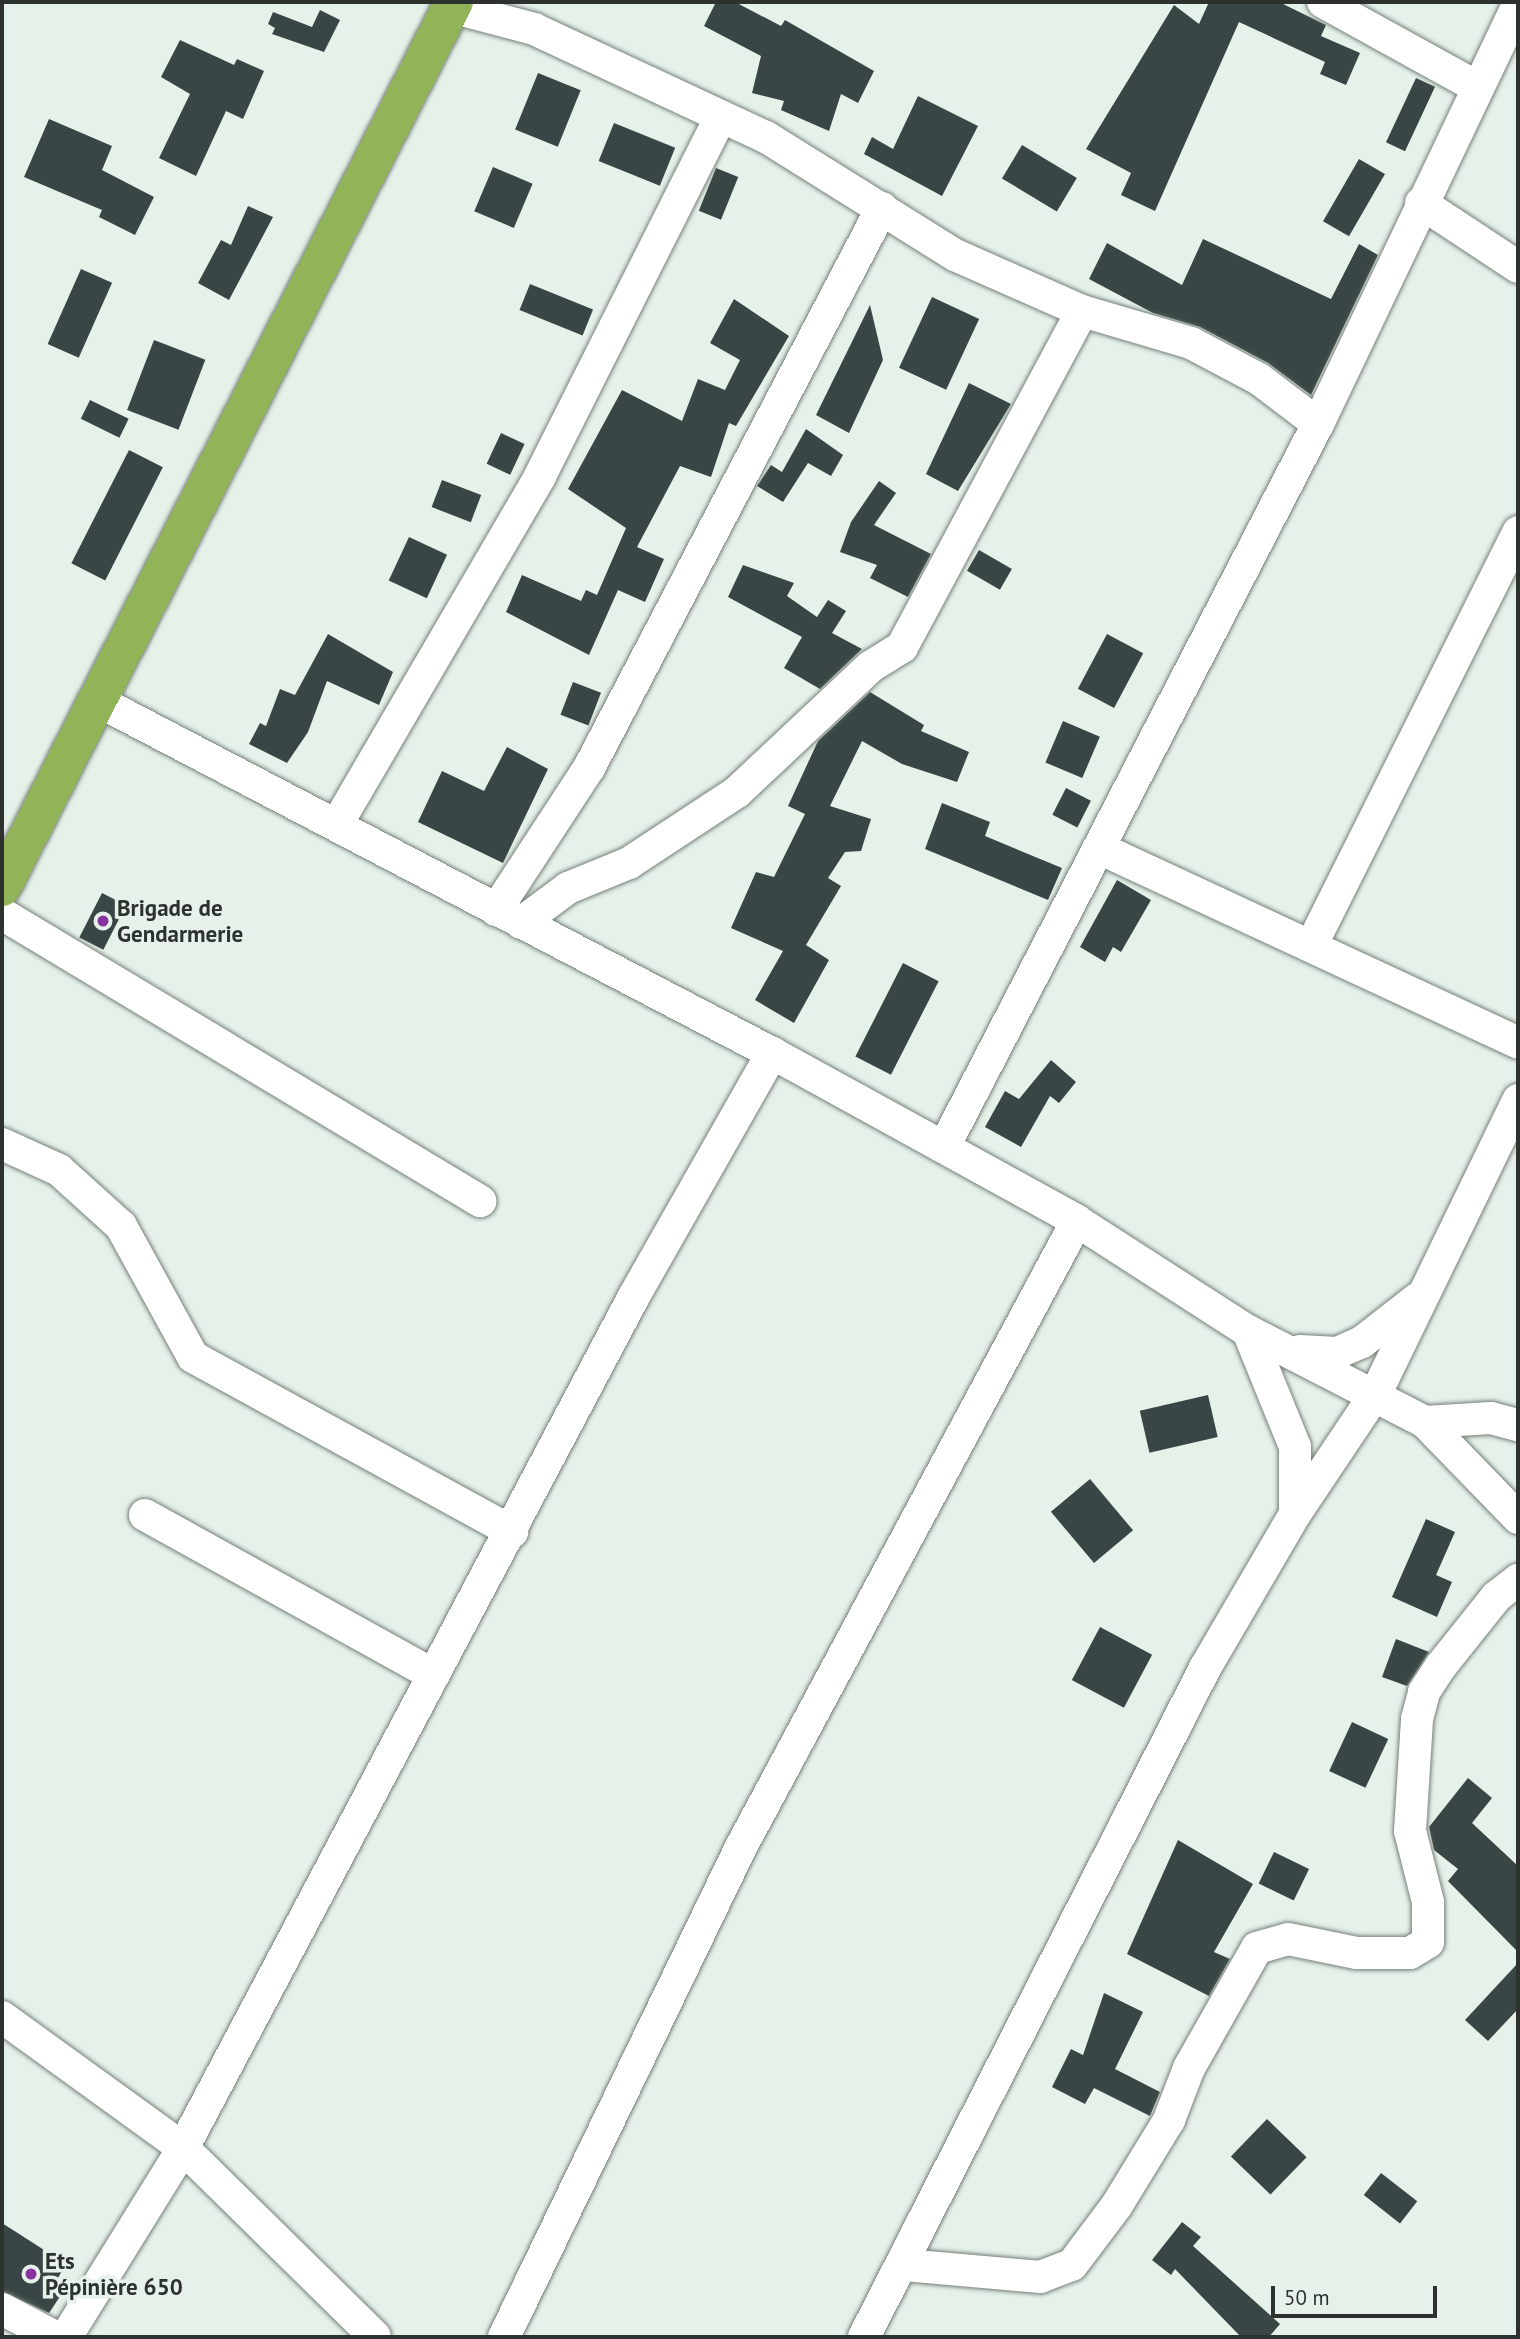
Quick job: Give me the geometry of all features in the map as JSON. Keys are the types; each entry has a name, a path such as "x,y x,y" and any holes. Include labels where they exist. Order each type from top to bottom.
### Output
{"highway":[{"path":"2,887 452,5"}],"street":[{"path":"1323,2 1477,87"},
{"path":"945,1146 1101,849 1318,424 1518,4"},
{"path":"452,5 534,29 720,118 766,137 955,255 1082,311 1191,343 1259,379 1318,424"},
{"path":"337,824 540,476 720,118"},
{"path":"1421,203 1518,267"},
{"path":"509,916 882,208"},
{"path":"509,916 629,863 737,792 870,667 902,647 1082,311"},
{"path":"1311,946 1518,531"},
{"path":"98,701 337,824 945,1146 1077,1221 1248,1331 1296,1351 1376,1393 1425,1422 1518,1518"},
{"path":"1101,849 1518,1043"},
{"path":"2,914 480,1201"},
{"path":"66,2337 183,2148 512,1532 633,1298 772,1053"},
{"path":"864,2337 904,2265 1205,1668 1294,1514 1376,1393 1518,1100"},
{"path":"2,1144 60,1170 121,1226 192,1357 512,1532"},
{"path":"504,2337 741,1847 1077,1221"},
{"path":"1296,1351 1350,1348 1421,1296"},
{"path":"1248,1331 1295,1447 1294,1514"},
{"path":"1425,1422 1491,1418 1518,1425"},
{"path":"145,1515 434,1675"},
{"path":"904,2265 1040,2277 1072,2265 1169,2120 1188,2068 1257,1948 1288,1939 1357,1953 1410,1953 1428,1942 1430,1915 1410,1831 1417,1720 1424,1692 1441,1666 1496,1597 1518,1580"},
{"path":"2,2017 183,2148 375,2337"},
{"path":"2,2309 55,2337"}],"building":[{"path":"716,2 735,2 781,26 785,20 874,71 858,103 841,94 829,131 781,110 784,101 752,93 761,56 704,26"},
{"path":"1209,2 1279,2 1326,25 1321,36 1360,53 1346,85 1320,74 1325,62 1239,22 1155,211 1121,195 1131,173 1086,149 1174,5 1199,24"},
{"path":"320,10 340,20 324,52 272,34 275,28 268,24 273,12 312,27"},
{"path":"180,40 234,65 237,59 264,71 243,119 226,111 196,176 159,158 190,94 161,77"},
{"path":"538,73 581,90 558,147 515,130"},
{"path":"1416,78 1435,87 1405,151 1386,142"},
{"path":"918,96 978,126 942,196 864,154 872,137 893,149"},
{"path":"49,119 112,146 102,170 154,197 135,235 99,217 102,210 24,177"},
{"path":"614,123 675,148 660,186 599,161"},
{"path":"1022,145 1077,178 1057,211 1002,178"},
{"path":"1359,159 1385,174 1349,236 1323,221"},
{"path":"493,167 533,184 514,228 474,211"},
{"path":"716,168 738,177 721,220 699,211"},
{"path":"248,206 273,217 229,300 198,283 221,240 231,245"},
{"path":"1203,239 1331,299 1359,244 1378,255 1311,395 1268,363 1200,327 1153,313 1089,279 1107,243 1182,285"},
{"path":"81,269 112,283 79,358 48,344"},
{"path":"530,284 593,309 583,335 520,310"},
{"path":"932,297 979,319 946,390 899,368"},
{"path":"734,299 789,336 736,426 729,423 711,477 680,466 637,547 664,559 645,602 618,590 589,655 506,612 522,575 581,601 586,590 597,595 626,528 568,489 622,390 682,421 698,379 725,390 740,360 710,343"},
{"path":"870,305 883,360 849,433 816,415"},
{"path":"154,340 205,360 178,430 127,410"},
{"path":"969,383 1011,404 958,491 926,474"},
{"path":"90,400 129,419 119,438 81,419"},
{"path":"806,429 843,455 831,476 808,463 783,502 757,486 771,465 782,472"},
{"path":"501,433 525,444 510,475 487,464"},
{"path":"129,450 163,467 105,580 71,563"},
{"path":"442,480 481,495 471,522 432,507"},
{"path":"879,481 896,493 874,525 931,554 908,597 870,578 877,565 840,552 851,522"},
{"path":"409,537 447,555 427,598 389,581"},
{"path":"979,550 1012,569 1000,590 967,571"},
{"path":"743,565 794,583 787,596 817,617 828,600 846,611 832,633 862,649 820,689 784,668 802,637 728,597"},
{"path":"328,634 393,672 379,705 327,681 308,732 287,763 249,744 260,723 266,726 280,689 295,695"},
{"path":"1107,634 1143,653 1114,708 1078,689"},
{"path":"573,682 601,693 588,725 560,715"},
{"path":"870,692 924,725 921,731 969,752 957,782 902,764 862,741 830,806 871,819 861,851 845,852 828,878 841,886 806,945 829,960 794,1023 755,1000 783,951 731,928 756,872 774,877 805,814 788,806 818,741"},
{"path":"1063,721 1100,737 1082,778 1045,762"},
{"path":"507,747 548,769 503,863 418,822 442,771 484,791"},
{"path":"1066,788 1091,801 1077,827 1052,815"},
{"path":"942,803 990,822 985,836 1062,868 1048,900 925,849"},
{"path":"1117,880 1151,900 1121,952 1113,947 1105,962 1080,947"},
{"name":"Brigade de Gendarmerie","path":"102,893 126,905 103,950 79,938"},
{"path":"903,963 939,981 891,1075 855,1057"},
{"path":"1051,1060 1076,1082 1059,1103 1050,1096 1021,1147 985,1127 1005,1091 1019,1099"},
{"path":"1208,1395 1218,1437 1149,1453 1140,1411"},
{"path":"1090,1479 1133,1530 1094,1563 1051,1512"},
{"path":"1426,1519 1455,1532 1436,1575 1452,1582 1437,1617 1392,1597"},
{"path":"1100,1627 1152,1655 1124,1708 1072,1680"},
{"path":"1396,1639 1429,1652 1407,1686 1382,1677"},
{"path":"1352,1722 1388,1739 1365,1788 1329,1771"},
{"path":"1468,1778 1492,1798 1472,1823 1518,1866 1518,1952 1448,1881 1458,1869 1434,1850 1429,1827"},
{"path":"1178,1840 1253,1884 1214,1952 1230,1959 1209,1996 1127,1954"},
{"path":"1274,1852 1309,1869 1294,1901 1259,1883"},
{"path":"1518,1963 1518,2009 1488,2041 1465,2020"},
{"path":"1104,1993 1143,2012 1115,2069 1160,2092 1150,2116 1094,2088 1085,2104 1052,2087 1071,2049 1083,2055"},
{"path":"1267,2119 1307,2157 1270,2195 1231,2156"},
{"path":"1381,2173 1417,2201 1400,2223 1364,2195"},
{"path":"1182,2222 1201,2237 1193,2246 1280,2324 1269,2337 1241,2337 1175,2269 1171,2275 1152,2260"},
{"name":"Ets Pépinière 650","path":"2,2223 66,2264 55,2283 65,2289 49,2313 2,2291"}],"place":[{"name":"Brigade de Gendarmerie","path":"103,921"},
{"name":"Ets Pépinière 650","path":"31,2274"}]}
